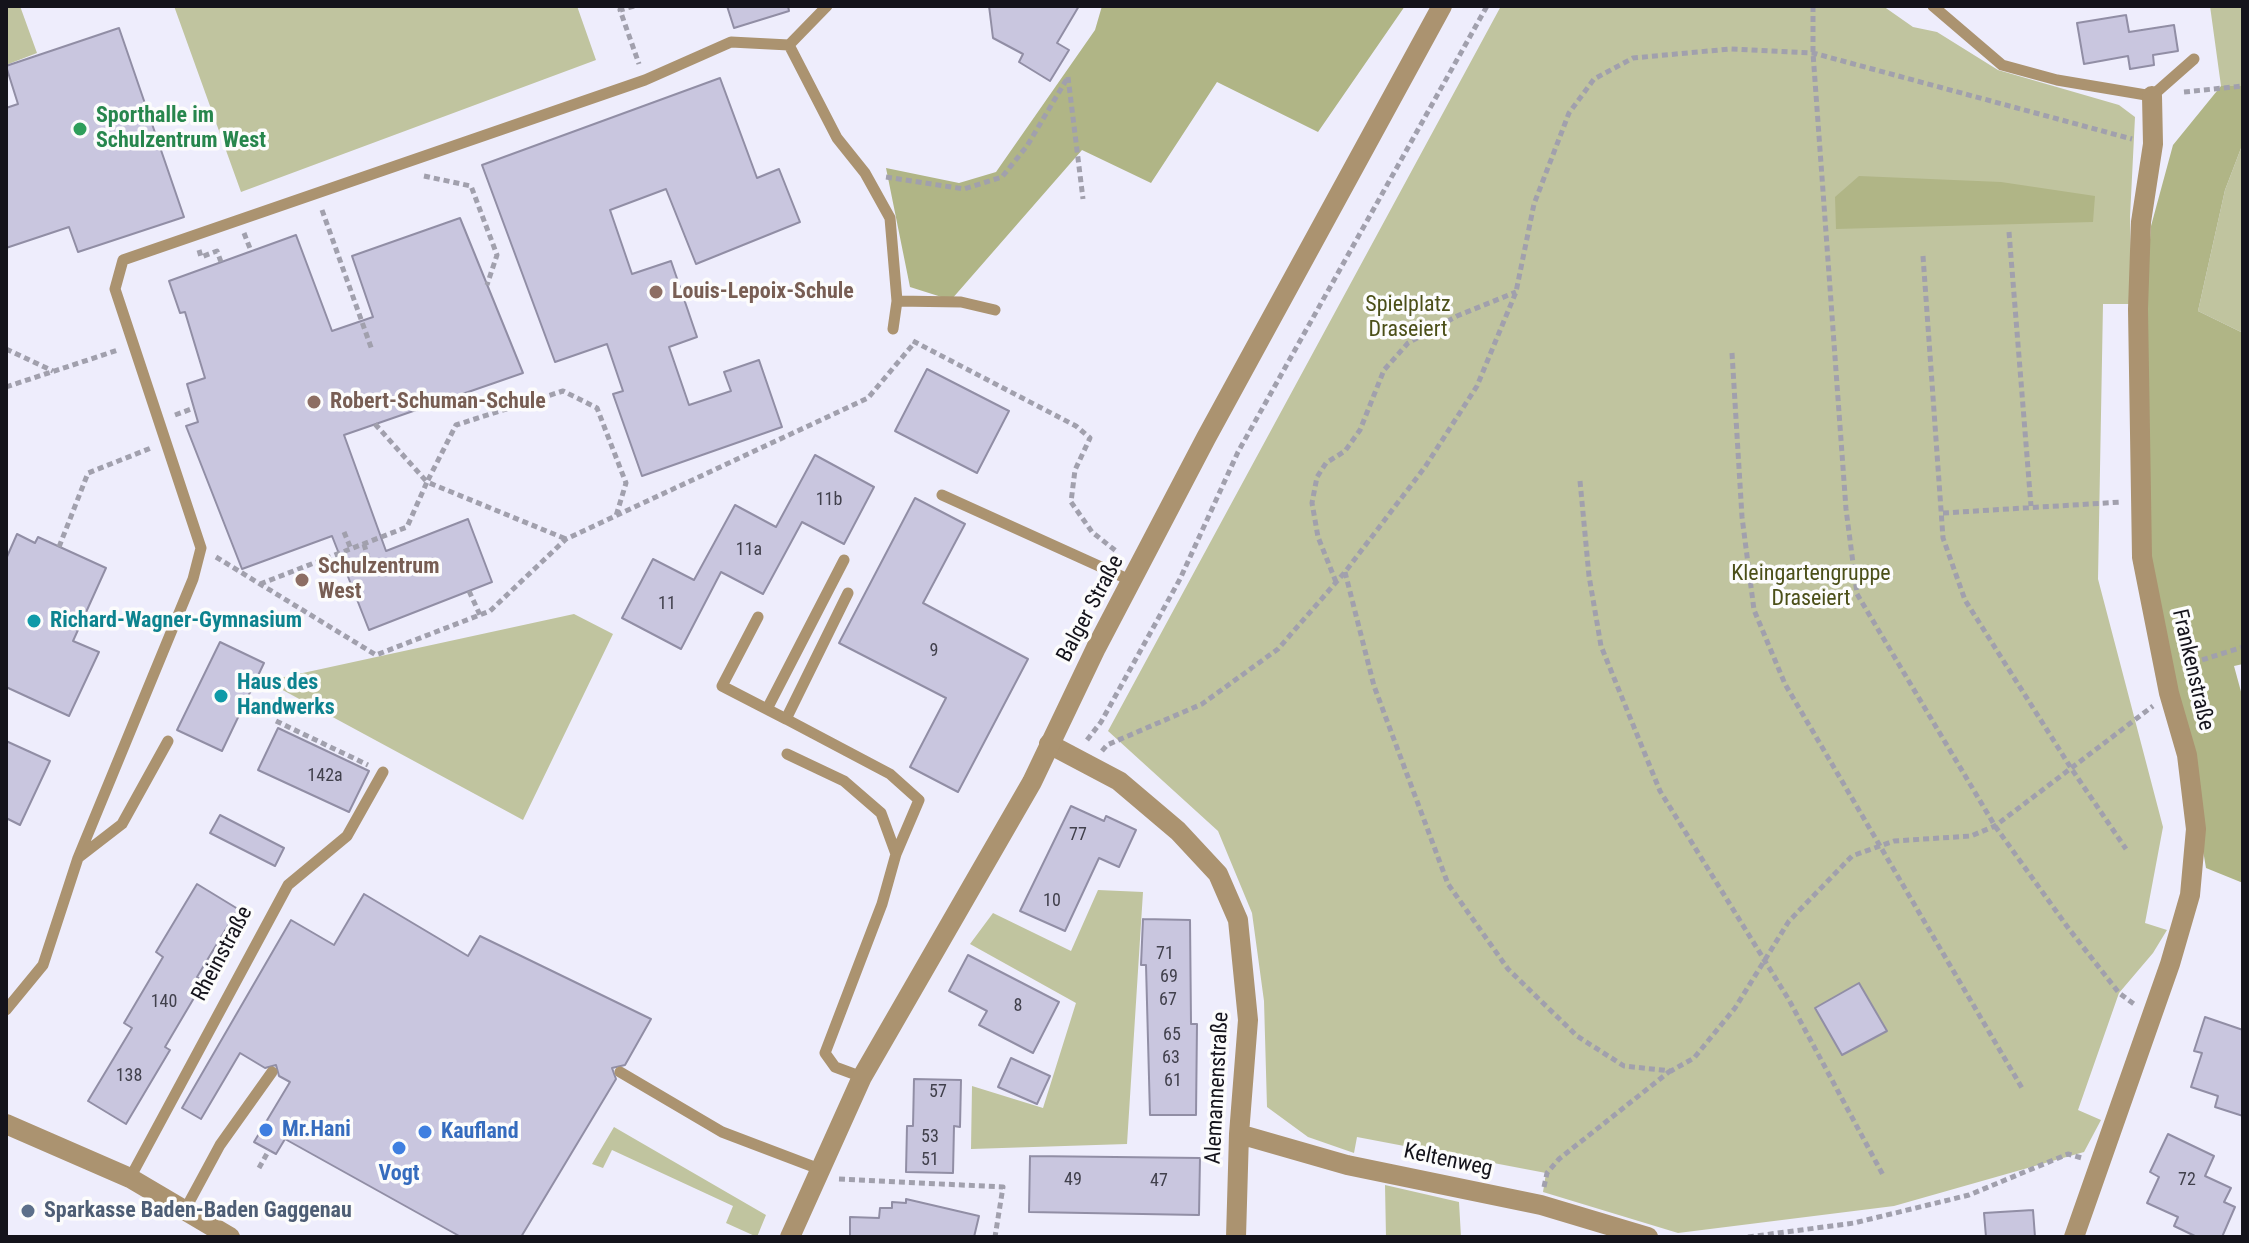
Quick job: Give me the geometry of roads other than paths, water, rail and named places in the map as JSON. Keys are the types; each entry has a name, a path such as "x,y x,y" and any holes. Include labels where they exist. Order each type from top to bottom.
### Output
{"street":[{"name":"Balger Straße","path":"790,1237 862,1077 1032,782 1136,573 1442,6"},
{"name":"Frankenstraße","path":"2074,1237 2190,895 2196,829 2187,755 2169,693 2142,557 2139,280 2141,222 2153,144 2152,96"},
{"name":"Alemannenstraße","path":"1049,744 1119,781 1188,842 1218,874 1238,920 1248,1020 1239,1134 1236,1237"},
{"path":"6,1124 130,1178 186,1208 219,1234"},
{"name":"Keltenweg","path":"1239,1134 1347,1165 1541,1205 1648,1237"}],"lane":[{"path":"6,1010 43,965 78,858 193,579 201,548 115,289 123,260 645,80 731,42 789,45 827,6"},
{"path":"1933,6 2002,65 2057,80 2152,96 2194,59"},
{"path":"789,45 837,138 865,173 890,218 897,301 893,329"},
{"path":"897,301 961,302 995,310"},
{"path":"942,495 1136,573"},
{"path":"767,709 844,560"},
{"path":"786,719 848,593"},
{"path":"758,617 722,686 890,774 919,800 896,854 882,904 825,1053 835,1067 862,1077"},
{"path":"78,858 122,824 168,741"},
{"path":"787,754 844,781 881,813 896,854"},
{"name":"Rheinstraße","path":"130,1178 288,885 347,836 383,772"},
{"path":"186,1208 220,1145 272,1072"},
{"path":"620,1072 722,1132 819,1175"}],"place":[{"name":"Sporthalle im Schulzentrum West","path":"80,129"},
{"name":"Louis-Lepoix-Schule","path":"656,292"},
{"name":"Robert-Schuman-Schule","path":"314,402"},
{"name":"Schulzentrum West","path":"302,580"},
{"name":"Richard-Wagner-Gymnasium","path":"34,621"},
{"name":"Haus des Handwerks","path":"221,696"},
{"name":"Mr.Hani","path":"266,1130"},
{"name":"Kaufland","path":"425,1132"},
{"name":"Vogt","path":"399,1148"},
{"name":"Sparkasse Baden-Baden Gaggenau","path":"28,1211"}],"park label":[{"name":"Spielplatz Draseiert","path":"1408,318"},
{"name":"Kleingartengruppe Draseiert","path":"1811,586"}]}
